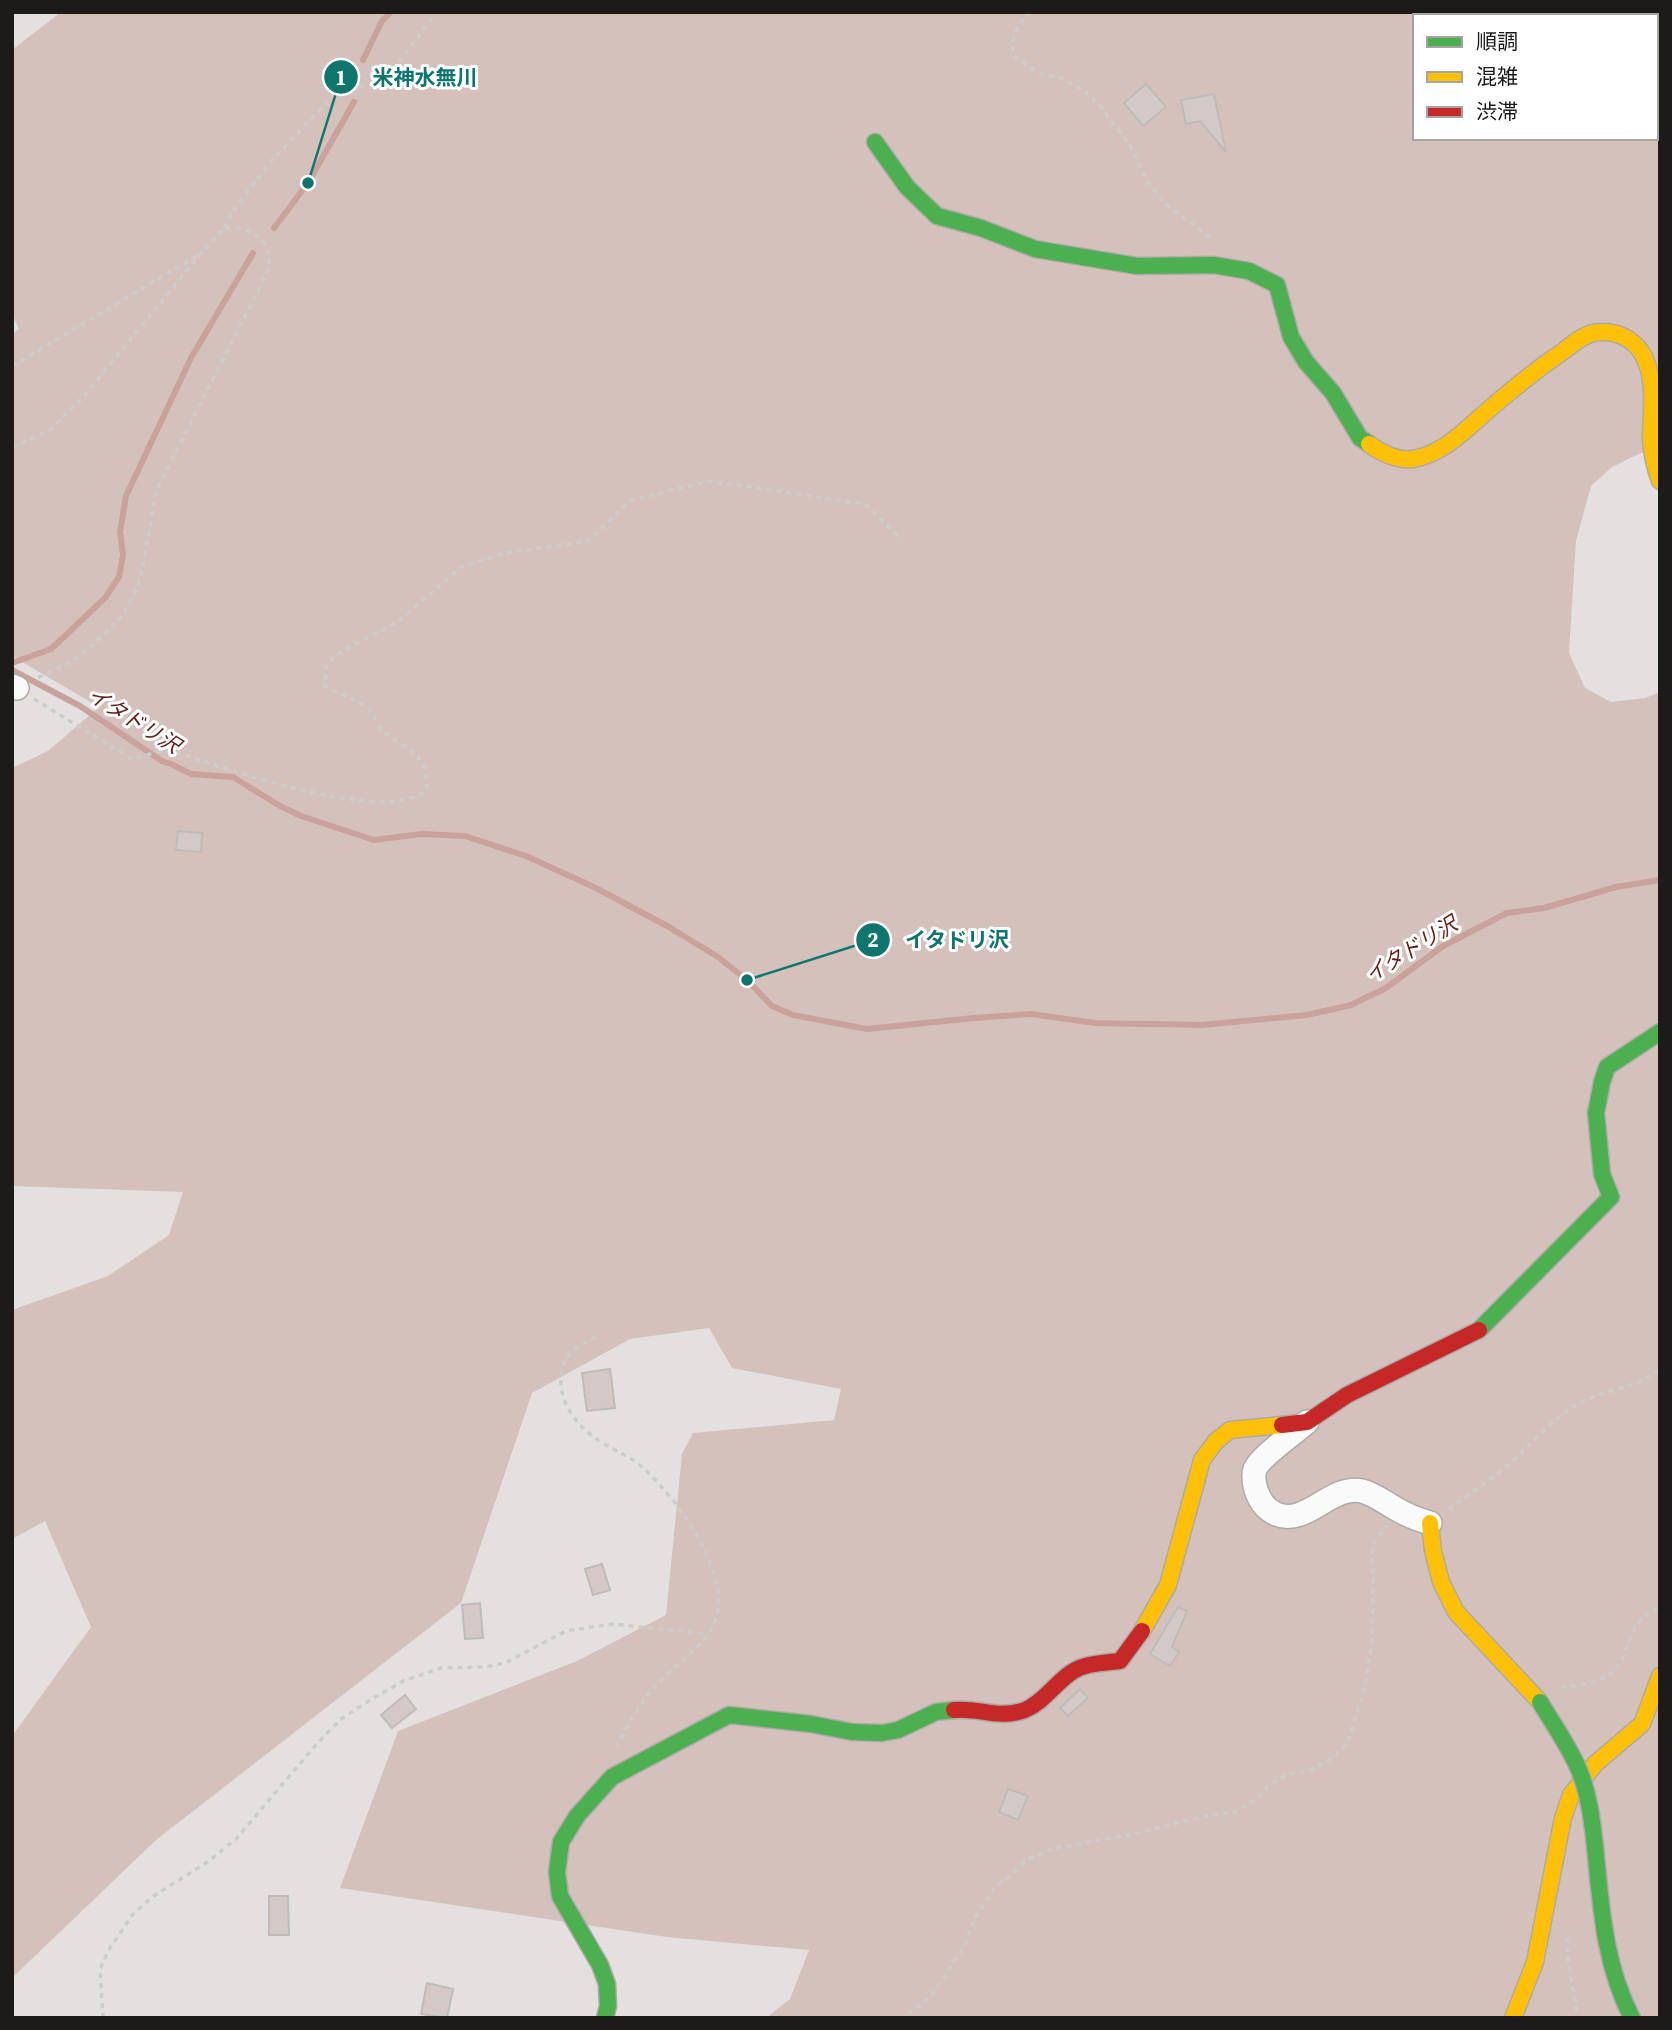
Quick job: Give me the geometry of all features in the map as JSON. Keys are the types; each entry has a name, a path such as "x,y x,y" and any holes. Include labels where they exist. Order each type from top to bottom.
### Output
{"street":[{"path":"875,142 907,187 937,216 981,229 1035,250 1138,266 1214,265 1248,271 1277,285 1291,337 1306,362 1333,393 1360,438 1380,453 1398,458 1413,458 1433,452 1449,443 1556,356 1591,333 1618,332 1636,344 1648,368 1653,397 1653,467 1660,481"},
{"path":"1632,2018 1623,2003 1609,1958 1595,1846 1586,1792 1579,1770 1567,1745 1534,1697 1456,1612 1441,1581 1433,1551 1430,1523 1402,1513 1362,1491 1345,1491 1297,1515 1284,1517 1262,1504 1254,1480 1255,1469 1263,1458 1307,1422 1347,1395 1481,1329 1611,1197 1602,1174 1596,1113 1602,1082 1607,1068 1660,1032"},
{"path":"605,2018 608,2006 607,1984 600,1965 560,1896 557,1872 561,1842 577,1816 612,1777 729,1715 811,1724 852,1732 881,1732 898,1730 936,1712 959,1709 1005,1715 1027,1709 1081,1667 1120,1661 1139,1636 1168,1585 1202,1461 1216,1441 1230,1430 1307,1422"},
{"path":"1513,2018 1535,1962 1563,1818 1571,1795 1595,1764 1642,1724 1660,1676"}],"path":[{"path":"12,446 51,429 85,395 224,228 232,213 272,160 336,93 385,81 437,12"},
{"path":"1031,12 1014,34 1011,45 1014,56 1039,73 1062,78 1083,90 1099,104 1130,145 1146,181 1167,205 1216,242"},
{"path":"41,676 61,667 94,645 121,617 130,601 138,586 156,491 269,269 270,258 262,240 242,228 224,228"},
{"path":"12,366 202,253"},
{"path":"15,687 132,760 165,751 342,800 408,799 421,796 427,788 427,775 422,763 410,749 380,728 369,709 325,686 326,667 334,656 399,621 461,567 505,553 588,541 631,500 709,481 865,504 902,540"},
{"path":"596,1337 571,1351 560,1372 562,1392 569,1411 581,1427 644,1468 684,1515 708,1558 719,1591 717,1615 709,1634 652,1690 617,1745"},
{"path":"1430,1523 1509,1464 1570,1409 1588,1399 1630,1387 1660,1369"},
{"path":"899,2018 931,1996 965,1945 974,1920 996,1886 1028,1860 1063,1847 1235,1812 1257,1799 1270,1784 1289,1774 1307,1772 1336,1756 1347,1743 1363,1695 1372,1643 1374,1542 1402,1513"},
{"path":"1534,1697 1586,1685 1609,1675 1620,1662 1636,1623 1647,1612 1660,1607"},
{"path":"103,2018 100,1970 108,1951 133,1914 152,1897 209,1861 237,1838 341,1719 403,1681 441,1668 485,1667 505,1663 566,1631 613,1623 709,1634"}],"shaded area":[{"path":"61,12 1660,12 1660,449 1641,453 1612,467 1591,486 1576,541 1569,653 1585,688 1611,702 1645,698 1660,692 1660,2018 766,2018 790,1999 809,1950 667,1937 340,1888 398,1731 577,1661 666,1615 682,1454 693,1433 834,1420 841,1389 732,1368 709,1328 630,1339 532,1393 461,1603 156,1840 12,1978 12,1736 91,1627 45,1521 12,1539 12,1310 108,1276 169,1235 183,1192 12,1186 12,768 48,751 99,707 12,656 12,334 19,329 12,314 12,50"}],"building":[{"path":"1146,84 1166,107 1143,126 1124,103"},
{"path":"1214,94 1226,152 1200,121 1186,124 1181,100"},
{"path":"178,831 202,833 201,852 176,850"},
{"path":"610,1369 615,1408 587,1411 582,1373"},
{"path":"602,1564 610,1590 593,1595 585,1569"},
{"path":"480,1603 483,1638 465,1639 462,1605"},
{"path":"1178,1607 1187,1611 1172,1647 1179,1652 1170,1666 1150,1654"},
{"path":"1080,1689 1088,1698 1068,1716 1060,1708"},
{"path":"405,1695 416,1709 392,1728 381,1715"},
{"path":"1008,1789 1028,1796 1018,1820 999,1812"},
{"path":"269,1896 288,1896 289,1935 269,1935"},
{"path":"427,1983 453,1989 447,2018 421,2014"}],"waterway":[{"path":"363,60 382,21 391,12"},
{"path":"274,228 308,183 354,102"},
{"path":"12,663 51,649 105,598 119,577 123,555 120,532 126,496 191,358 253,253"},
{"name":"イタドリ沢","path":"12,670 80,706 162,761 191,774 233,777 301,816 374,840 421,834 465,836 526,856 594,887 669,927 718,957 747,980 772,1006 793,1015 867,1029 1031,1014 1095,1023 1202,1025 1307,1015 1351,1005 1386,988 1443,946 1507,913 1544,908 1616,887 1660,880"}],"traffic: fast":[{"path":"875,142 907,187 937,216 981,228 1035,249 1137,266 1214,265 1249,271 1277,285 1291,337 1306,362 1333,393 1360,438 1369,444"},
{"path":"1479,1330 1611,1197 1602,1174 1596,1113 1602,1082 1607,1067 1660,1032"},
{"path":"1540,1702 1579,1770 1588,1798 1595,1846"},
{"path":"605,2018 608,2006 607,1984 600,1965 560,1896 557,1872 561,1842 577,1816 612,1777 729,1715 811,1724 852,1732 882,1733 898,1730 936,1712 954,1710"},
{"path":"1595,1846 1605,1934 1615,1977 1632,2018"}],"traffic: slow":[{"path":"1369,444 1401,459 1413,459 1436,451 1584,336 1608,332 1634,343 1647,365 1652,396 1651,445 1660,481"},
{"path":"1142,1631 1168,1585 1202,1460 1216,1441 1230,1430 1282,1425"},
{"path":"1430,1523 1433,1551 1441,1582 1456,1612 1540,1702"},
{"path":"1513,2018 1535,1962 1563,1818 1571,1795 1595,1764 1642,1724 1660,1676"}],"traffic: jam":[{"path":"1282,1425 1307,1422 1347,1395 1479,1330"},
{"path":"954,1710 997,1714 1025,1710 1077,1669 1120,1661 1142,1631"}],"place":[{"name":"米神水無川","path":"308,183"},
{"name":"イタドリ沢","path":"747,980"}]}
